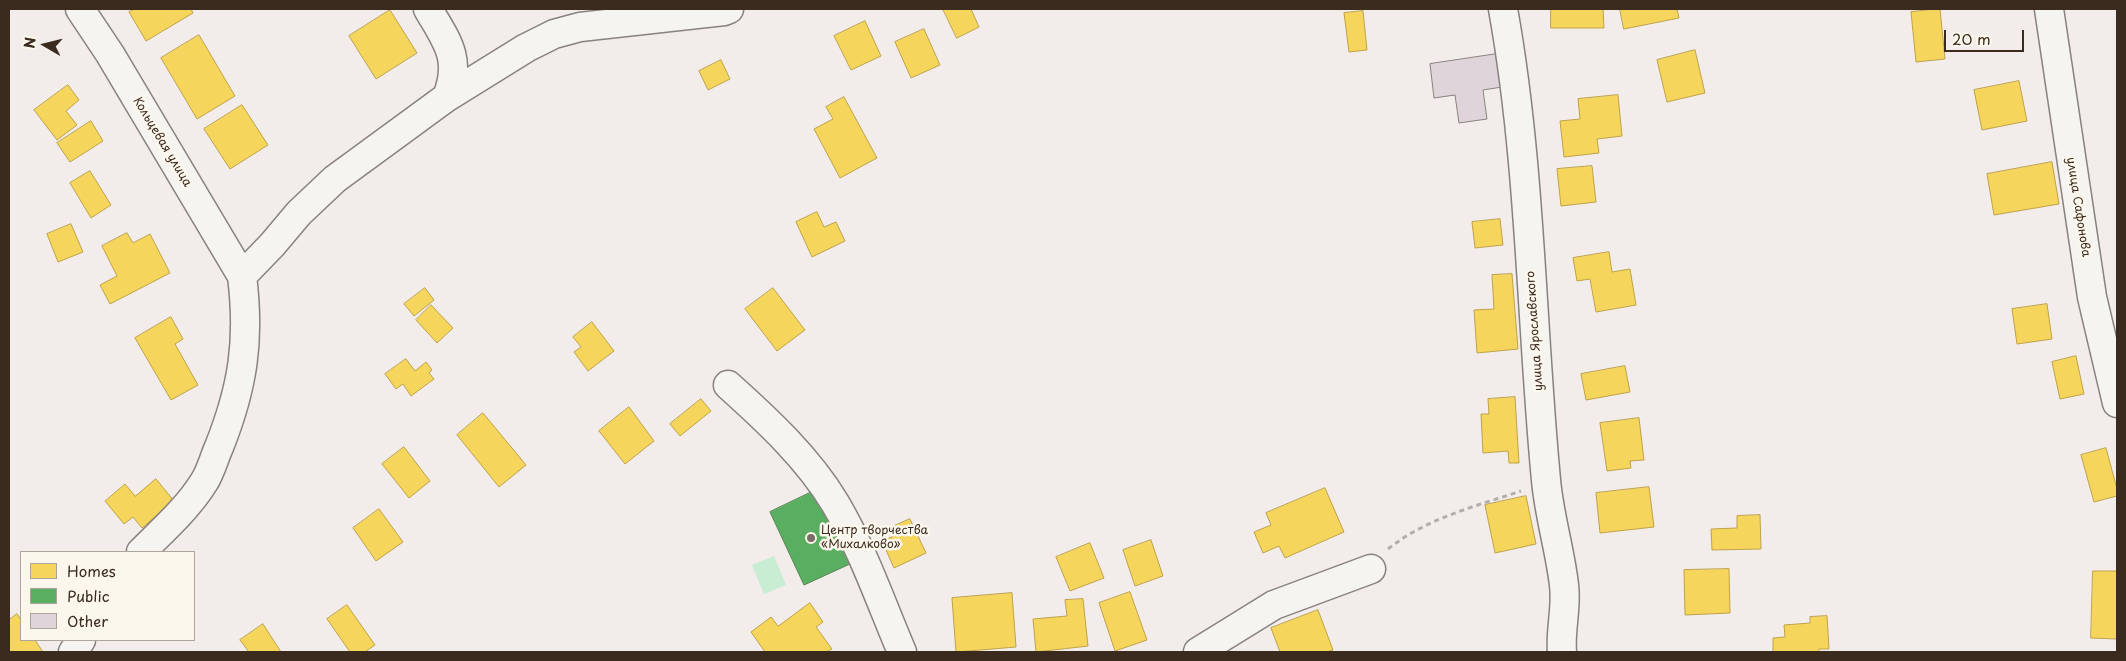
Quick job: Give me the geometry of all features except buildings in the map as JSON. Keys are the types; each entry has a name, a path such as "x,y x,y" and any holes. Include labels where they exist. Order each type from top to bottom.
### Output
{"street":[{"name":"Кольцевая улица","path":"80,9 110,54 242,276 246,307 244,353 238,394 205,481 181,511 142,551"},
{"path":"428,9 446,38 454,64 453,78 447,97"},
{"path":"242,276 272,245 298,213 336,179 447,97 526,48 554,34 580,26 729,9"},
{"name":"улица Ярославского","path":"1503,9 1520,130 1546,482 1564,585 1565,612 1561,637 1562,652"},
{"name":"улица Сафонова","path":"2049,9 2092,297 2117,403"},
{"path":"728,385 776,429 827,491 849,529 902,652"},
{"path":"1198,652 1274,604 1371,569"},
{"path":"73,652 80,641"}],"path":[{"path":"1388,548 1411,533 1449,515 1546,482"}],"green space":[{"path":"774,556 786,585 764,594 752,565"}],"place":[{"name":"Центр творчества «Михалково»","path":"811,538"}]}
